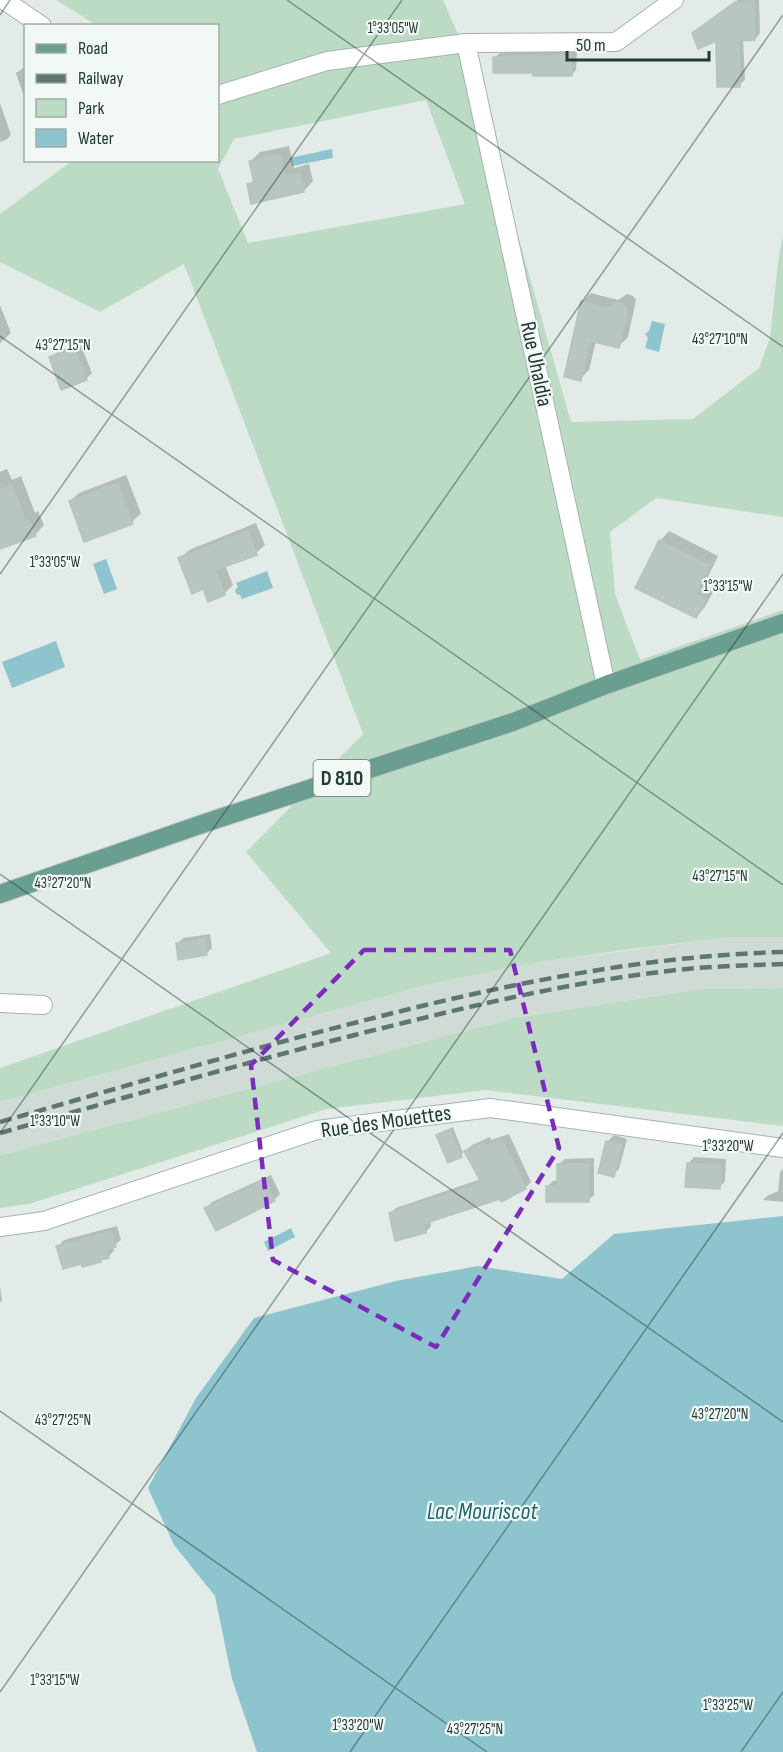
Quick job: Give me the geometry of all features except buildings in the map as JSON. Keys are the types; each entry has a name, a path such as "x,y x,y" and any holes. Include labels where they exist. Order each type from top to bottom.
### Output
{"main road":[{"name":"D 810","path":"0,894 513,722 606,685 783,623"},
{"path":"0,887 76,867"}],"street":[{"path":"4,0 39,24"},
{"path":"219,95 327,61 466,42 616,42 674,0"},
{"name":"Rue Uhaldia","path":"466,42 606,685"},
{"path":"0,1003 43,1005"},
{"name":"Rue des Mouettes","path":"0,1227 44,1221 317,1130 490,1108 783,1148"}],"highlighted area":[{"path":"364,950 510,950 559,1148 436,1347 273,1260 251,1065"}],"shaded area":[{"path":"733,937 783,937 783,988 701,989 514,1018 0,1155 0,1102 426,985 539,962"}],"green space":[{"path":"56,0 443,0 465,50 571,422 693,419 759,368 770,338 783,236 783,517 656,498 610,532 615,594 640,660 783,610 783,937 733,937 632,949 539,962 426,985 0,1102 0,1068 331,953 246,852 363,734 184,264 100,312 0,262 0,214 71,162 219,162 219,24 94,24","holes":["426,100 465,204 248,243 218,169 234,139"]},
{"path":"783,988 783,1126 486,1090 327,1109 29,1204 0,1208 0,1155 514,1018 701,989"}],"water":[{"path":"332,149 333,158 292,166 290,158"},
{"path":"652,321 665,324 659,352 645,348 648,338 645,334 649,331"},
{"path":"106,559 117,589 104,594 93,564"},
{"path":"267,571 273,588 242,599 236,594 235,590 238,587 236,583"},
{"path":"56,641 65,667 12,688 2,662"},
{"name":"Lac Mouriscot","path":"783,1216 783,1752 257,1752 232,1679 215,1596 174,1545 148,1488 196,1398 254,1318 396,1281 478,1266 562,1279 614,1234"},
{"path":"291,1228 295,1237 268,1251 264,1242"}],"railway":[{"path":"0,1122 179,1070 463,996 622,966 783,952"},
{"path":"0,1133 302,1049 512,997 660,972 708,967 783,964"}]}
